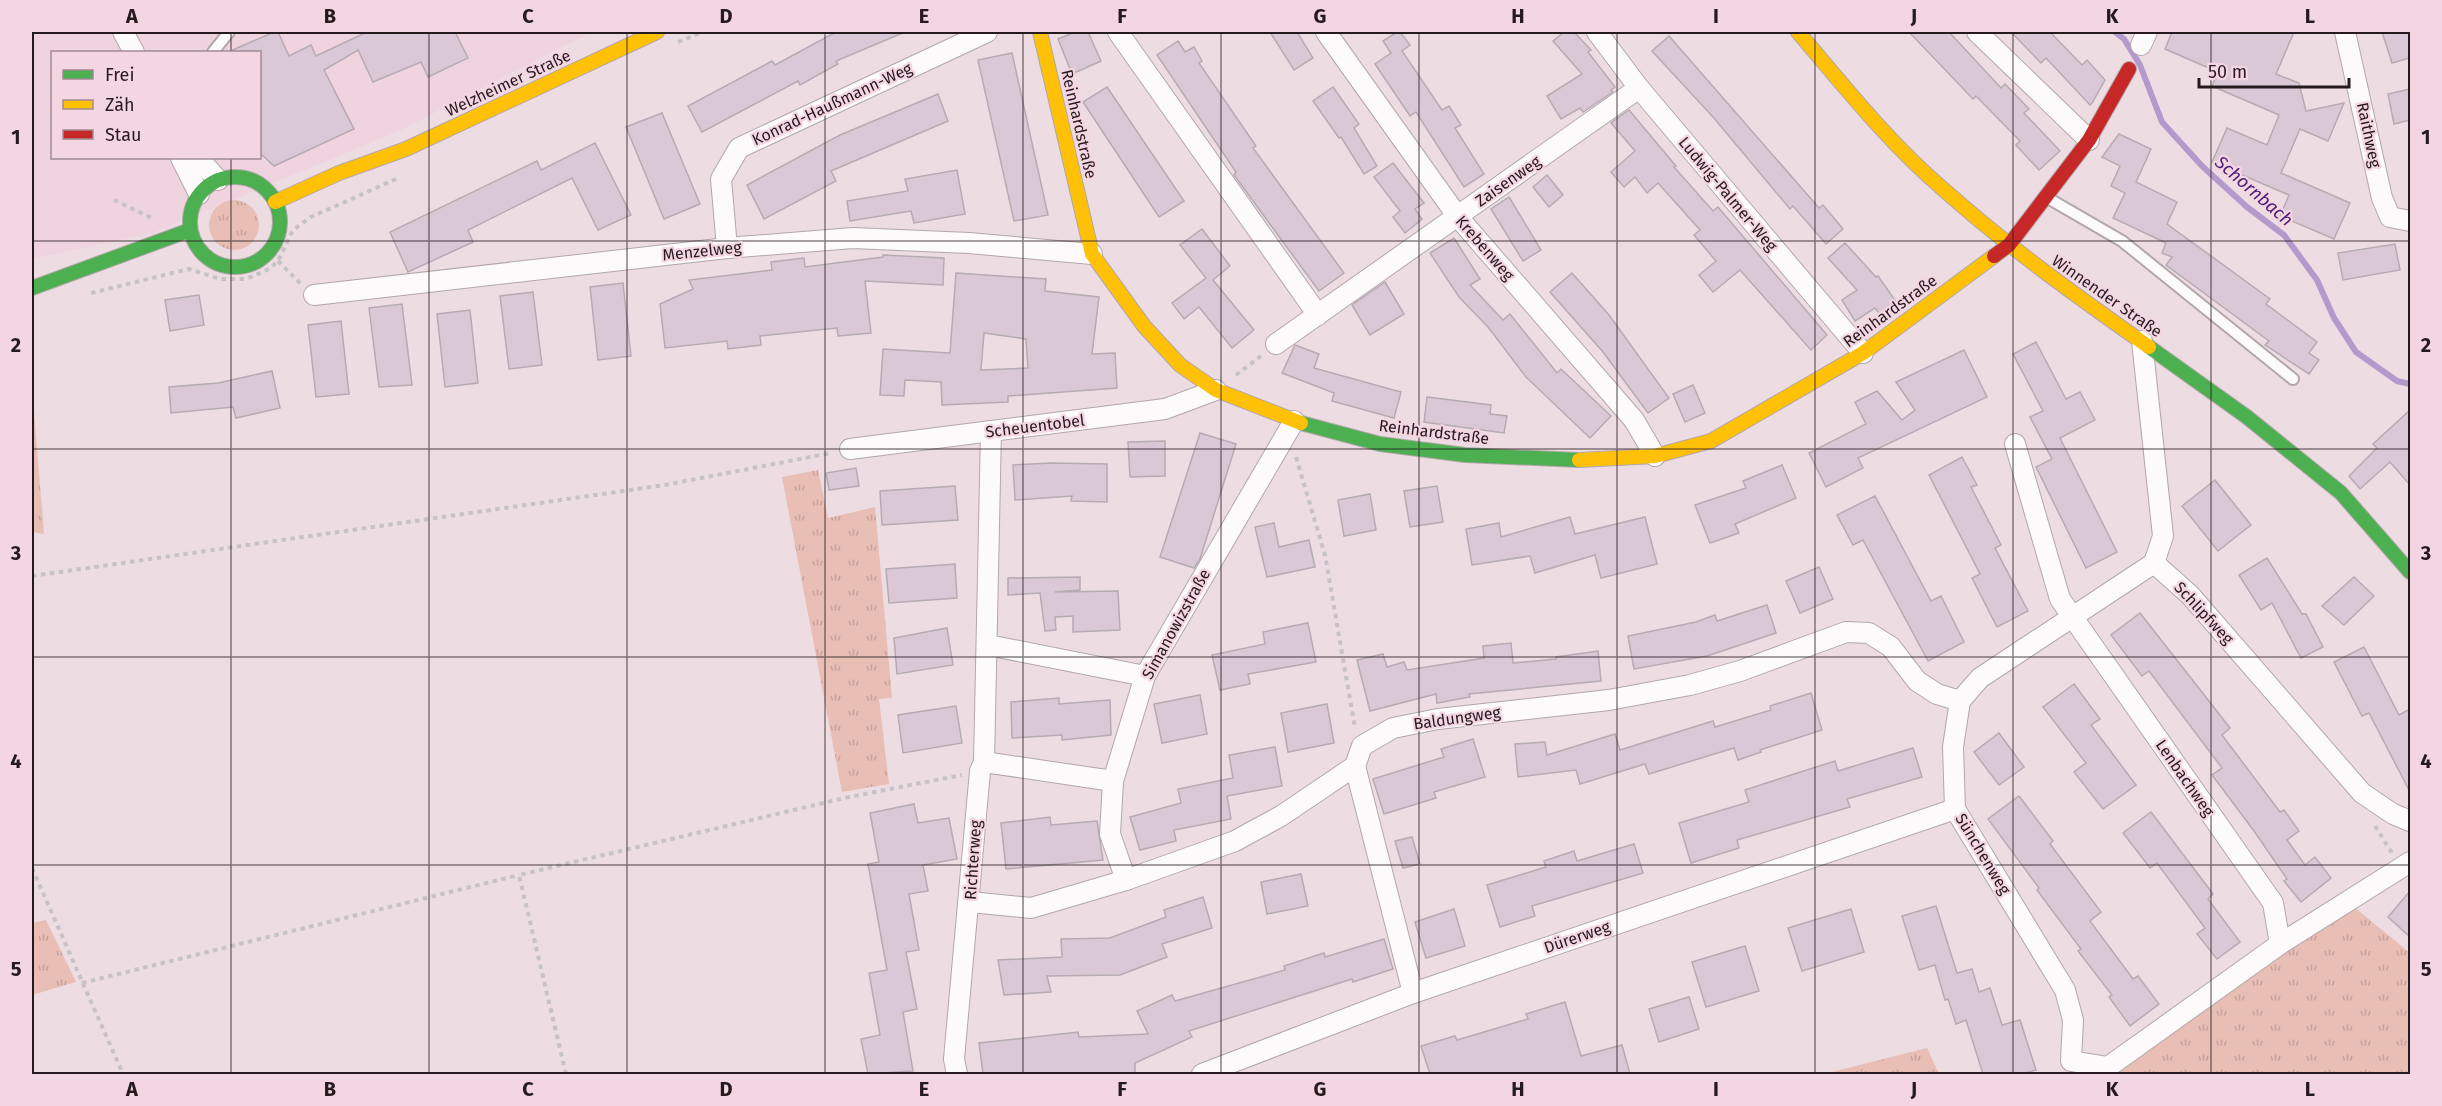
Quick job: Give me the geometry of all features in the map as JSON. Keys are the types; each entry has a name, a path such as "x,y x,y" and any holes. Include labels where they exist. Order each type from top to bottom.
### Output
{"street":[{"path":"123,32 133,51"},
{"name":"Welzheimer Straße","path":"336,190 406,149 634,37 657,32"},
{"name":"Konrad-Haußmann-Weg","path":"727,248 721,179 739,148 987,32"},
{"name":"Reinhardstraße","path":"1040,32 1092,254 1144,326 1180,365 1216,390 1289,429 1465,455 1567,461 1655,456 1711,441 1863,353 2008,245 2089,140 2129,69"},
{"path":"1118,32 1318,315"},
{"name":"Krebenweg","path":"1326,32 1458,217 1634,420 1655,456"},
{"name":"Ludwig-Palmer-Weg","path":"1597,32 1639,88 1863,353"},
{"name":"Winnender Straße","path":"1798,32 1863,108 1941,188 2008,245 2247,417 2341,493 2410,572"},
{"path":"1977,32 2089,140"},
{"name":"Raithweg","path":"2345,32 2382,198 2390,217 2410,221"},
{"name":"Zaisenweg","path":"1276,344 1639,88"},
{"name":"Welzheimer Straße","path":"275,202 339,173 406,149"},
{"path":"182,159 199,194"},
{"path":"199,159 218,180"},
{"path":"238,177 257,183 275,202 284,215 279,232 274,245 252,264 238,267 223,266 194,251 190,230 191,211 199,194 218,180 238,177"},
{"path":"36,286 190,230"},
{"name":"Menzelweg","path":"314,296 727,248 853,238 969,243 1092,254"},
{"path":"36,286 72,281 147,262"},
{"path":"1960,701 1980,678 2074,619 2154,563 2163,536 2142,341"},
{"name":"Scheuentobel","path":"850,449 1166,409 1216,390"},
{"name":"Simanowizstraße","path":"1126,880 1110,834 1113,781 1145,676 1289,429"},
{"name":"Richterweg","path":"957,1074 954,1059 982,767 988,645 991,432"},
{"path":"2015,444 2060,599 2074,619"},
{"name":"Schlipfweg","path":"2154,563 2190,595 2362,793 2410,821"},
{"name":"Lenbachweg","path":"2074,619 2272,903 2280,944"},
{"name":"Baldungweg","path":"1362,746 1393,728 1438,719 1609,700 1690,685 1740,671 1846,632 1869,633 1891,647 1917,681 1937,694 1960,701"},
{"path":"988,645 1145,676"},
{"name":"Sünchenweg","path":"1960,701 1953,747 1955,808 2065,990 2073,1020 2071,1061 2108,1067 2280,944"},
{"path":"1362,746 1355,766 1413,993"},
{"path":"970,902 1032,908 1126,880 1235,841 1281,816 1355,766"},
{"path":"982,767 1113,781"},
{"name":"Dürerweg","path":"1202,1074 1413,993 1955,808"},
{"path":"2280,944 2406,865"}],"lane":[{"path":"214,51 228,32"},
{"path":"2046,197 2122,241 2293,379"}],"path":[{"path":"114,200 163,224"},
{"path":"81,296 189,269 220,279 246,279 269,269 278,261 314,296"},
{"path":"1216,390 1276,344"},
{"path":"1289,429 1325,555 1356,734 1362,746"},
{"path":"32,576 665,485 850,449"},
{"path":"82,983 519,875 982,767"},
{"path":"2380,805 2375,826 2406,865"},
{"path":"32,868 123,1074"},
{"path":"519,875 567,1074"}],"shaded area":[{"path":"32,32 591,32 399,131 153,233 32,259"}],"green space":[{"path":"234,200 252,207 259,225 252,243 234,250 216,243 209,225 216,207"},
{"path":"32,386 44,534 32,532"},
{"path":"818,470 828,518 875,507 892,698 879,699 889,784 842,792 782,477"},
{"path":"2353,906 2410,953 2410,1074 2116,1074 2293,944"},
{"path":"46,920 76,982 32,995 32,923"},
{"path":"1927,1048 1939,1074 1824,1074"}],"building":[{"path":"274,32 278,32 289,56 311,45 316,56 367,32 455,32 468,58 428,77 421,62 373,82 358,50 324,70 354,129 274,166 261,154 261,51 230,51"},
{"path":"836,32 905,32 836,61 838,64 800,85 798,81 702,132 688,106 772,61 775,65"},
{"path":"1075,32 1088,32 1101,61 1072,74 1058,39"},
{"path":"1270,32 1297,32 1313,58 1294,70"},
{"path":"1400,32 1410,45 1402,51 1442,110 1449,106 1461,125 1455,128 1484,174 1464,187 1416,112 1410,116 1375,64 1391,53 1383,41"},
{"path":"1564,32 1574,32 1591,50 1588,52 1615,87 1611,90 1613,92 1583,112 1580,108 1561,119 1547,96 1582,74 1553,41"},
{"path":"1909,32 1949,32 2001,88 2005,84 2029,109 2024,113 2060,151 2039,170 2016,145 2020,141 1976,96 1973,99"},
{"path":"2011,32 2050,32 2082,65 2087,60 2105,80 2092,103 2090,105 2046,58 2041,63"},
{"path":"2172,32 2294,32 2276,74 2299,83 2306,111 2344,103 2328,141 2300,129 2281,173 2350,203 2334,239 2280,216 2289,195 2212,162 2227,128 2267,145 2279,115 2212,86 2218,72 2165,49"},
{"path":"2382,32 2410,32 2410,58 2392,63"},
{"path":"1669,36 1819,208 1823,205 1843,229 1826,244 1793,206 1790,209 1713,117 1652,51"},
{"path":"1178,41 1185,52 1194,47 1202,61 1199,63 1256,146 1253,148 1344,273 1319,291 1234,175 1236,172 1157,55"},
{"path":"1012,53 1048,215 1014,221 978,60"},
{"path":"1107,87 1184,201 1159,217 1083,102"},
{"path":"1333,87 1359,124 1354,128 1377,166 1364,174 1341,137 1339,138 1313,101"},
{"path":"2410,89 2410,120 2394,124 2388,94"},
{"path":"938,94 948,121 831,171 836,181 764,219 747,185 840,135"},
{"path":"1629,110 1676,166 1674,167 1713,211 1718,207 1827,335 1811,350 1740,270 1713,292 1699,275 1716,261 1694,235 1700,230 1658,183 1647,193 1635,177 1624,187 1611,172 1635,151 1611,123"},
{"path":"662,113 700,204 664,219 626,127"},
{"path":"2119,134 2151,149 2136,182 2177,202 2167,224 2270,299 2266,304 2317,342 2309,353 2319,360 2309,374 2265,345 2269,341 2166,265 2172,257 2162,253 2166,243 2113,218 2125,193 2111,186 2120,166 2102,157"},
{"path":"595,143 631,215 598,230 572,178 468,230 473,242 408,272 390,232 537,161 541,170"},
{"path":"1393,163 1424,203 1415,209 1422,219 1405,233 1393,217 1400,211 1374,177"},
{"path":"957,170 965,214 914,223 911,211 850,221 847,201 908,191 905,179"},
{"path":"1547,175 1563,195 1549,207 1533,187"},
{"path":"1509,197 1541,250 1523,261 1491,209"},
{"path":"1202,229 1230,266 1213,280 1254,330 1232,348 1199,307 1184,319 1172,303 1206,278 1180,245"},
{"path":"1454,238 1480,279 1470,285 1503,320 1510,314 1557,373 1561,369 1611,416 1590,438 1526,377 1488,327 1459,297 1430,253"},
{"path":"1845,243 1876,277 1878,276 1899,306 1882,317 1875,308 1855,321 1842,300 1857,290 1828,258"},
{"path":"2395,244 2400,270 2343,280 2338,253"},
{"path":"883,255 944,258 943,285 865,281 871,333 838,336 837,328 760,336 761,345 728,349 727,341 665,348 660,304 693,289 689,280 772,270 771,262 804,258 805,267 883,257"},
{"path":"956,273 1046,279 1045,291 1099,297 1092,354 1115,353 1117,388 1008,396 1008,402 942,405 941,382 905,380 904,396 880,395 883,349 950,353","holes":["984,333 1026,339 1028,368 981,370"]},
{"path":"1572,273 1609,315 1669,398 1648,413 1603,352 1550,292"},
{"path":"1385,282 1404,314 1370,335 1352,305"},
{"path":"623,283 631,356 598,360 590,287"},
{"path":"533,292 542,365 509,369 500,296"},
{"path":"199,295 204,325 170,331 165,300"},
{"path":"402,304 412,385 379,387 369,308"},
{"path":"470,310 478,383 445,387 437,314"},
{"path":"341,321 349,394 316,397 308,325"},
{"path":"2036,342 2066,399 2080,392 2095,420 2060,438 2117,552 2086,568 2036,467 2052,459 2030,417 2043,411 2013,354"},
{"path":"1295,345 1319,354 1314,368 1401,392 1394,418 1332,401 1334,393 1282,373"},
{"path":"1964,350 1987,397 1858,458 1863,468 1826,487 1809,453 1866,424 1855,402 1877,391 1902,420 1915,410 1896,382"},
{"path":"272,371 280,408 236,418 233,407 171,413 169,387 218,383"},
{"path":"1693,385 1705,413 1685,422 1673,394"},
{"path":"1427,397 1491,405 1490,414 1507,416 1504,433 1424,422"},
{"path":"2410,410 2410,485 2390,462 2360,489 2349,476 2377,448 2373,444"},
{"path":"1200,433 1236,444 1200,559 1194,568 1160,557"},
{"path":"1165,441 1165,476 1130,477 1128,442"},
{"path":"1962,457 1977,485 1971,487 2001,545 1995,548 2028,611 1997,627 1972,578 1980,574 1929,475"},
{"path":"1107,464 1107,502 1071,501 1072,496 1015,500 1013,465"},
{"path":"1782,465 1796,498 1735,524 1739,533 1710,543 1695,505 1746,488 1743,481"},
{"path":"856,468 859,486 829,490 826,473"},
{"path":"2215,480 2251,525 2218,551 2182,506"},
{"path":"955,486 958,520 882,525 880,491"},
{"path":"1437,486 1443,522 1410,527 1404,491"},
{"path":"1370,494 1376,530 1344,536 1338,500"},
{"path":"1875,496 1931,601 1941,596 1964,642 1928,661 1863,540 1853,545 1837,515"},
{"path":"1570,517 1575,534 1645,517 1657,564 1601,578 1595,555 1535,573 1530,556 1472,565 1466,529 1499,523 1501,537"},
{"path":"1274,523 1279,547 1309,540 1315,567 1267,577 1255,527"},
{"path":"2267,558 2302,614 2306,614 2323,647 2301,658 2272,603 2261,610 2239,575"},
{"path":"955,564 957,598 889,603 886,569"},
{"path":"1819,567 1833,599 1800,613 1786,581"},
{"path":"1080,577 1080,590 1055,592 1118,591 1120,630 1073,632 1073,616 1055,617 1056,630 1045,631 1040,593 1008,595 1008,578"},
{"path":"2354,577 2374,596 2344,625 2322,606"},
{"path":"1767,605 1776,633 1707,656 1634,669 1628,636 1696,622 1715,615 1717,621"},
{"path":"2140,613 2230,728 2222,735 2280,812 2284,810 2299,831 2287,840 2305,865 2315,857 2331,878 2301,902 2284,881 2287,879 2254,831 2212,775 2222,768 2149,671 2142,676 2111,635"},
{"path":"1308,623 1316,662 1248,674 1250,684 1220,690 1212,655 1265,644 1263,632"},
{"path":"947,628 953,665 897,674 894,638"},
{"path":"1511,643 1513,663 1556,659 1556,657 1598,651 1601,681 1469,694 1470,697 1437,703 1436,694 1370,711 1357,660 1383,654 1387,667 1404,662 1407,670 1484,658 1483,646"},
{"path":"2364,647 2399,715 2410,709 2410,792 2369,713 2362,716 2334,662"},
{"path":"2074,684 2100,719 2091,725 2136,785 2103,809 2074,772 2086,763 2043,707"},
{"path":"1811,693 1822,730 1760,750 1761,752 1738,760 1734,748 1649,774 1645,764 1580,784 1576,770 1518,777 1515,744 1545,742 1547,755 1615,734 1620,750 1713,721 1715,727 1771,710 1770,706"},
{"path":"1200,695 1207,734 1162,743 1154,704"},
{"path":"1059,698 1059,704 1110,700 1111,735 1062,740 1062,735 1012,738 1011,702"},
{"path":"1327,704 1334,743 1288,752 1281,713"},
{"path":"956,706 962,743 903,753 898,715"},
{"path":"1999,733 2024,767 1999,785 1974,752"},
{"path":"1473,739 1485,777 1434,792 1436,798 1384,814 1373,779 1444,757 1441,749"},
{"path":"1275,747 1282,786 1227,796 1231,819 1174,830 1176,841 1140,850 1130,817 1181,803 1178,789 1233,778 1229,755"},
{"path":"1913,748 1922,777 1847,799 1850,807 1737,840 1739,848 1691,863 1679,823 1749,802 1745,790 1791,775 1835,761 1838,771"},
{"path":"2019,796 2053,841 2050,844 2101,912 2090,921 2133,979 2138,976 2159,1004 2130,1026 2109,997 2112,995 2078,951 2081,949 1988,819"},
{"path":"914,804 918,823 949,818 957,859 923,865 928,891 909,894 919,950 906,952 917,1009 903,1012 913,1071 868,1074 861,1039 880,1035 869,973 887,970 868,864 879,862 870,813"},
{"path":"2151,812 2213,894 2208,899 2240,942 2217,959 2197,934 2205,928 2157,863 2150,868 2123,833"},
{"path":"1050,817 1051,825 1097,821 1103,860 1006,869 1001,823"},
{"path":"1412,837 1420,864 1403,868 1395,841"},
{"path":"1634,844 1643,873 1532,906 1535,916 1500,927 1487,885 1546,867 1544,861 1574,851 1577,861"},
{"path":"1301,874 1308,906 1267,914 1261,882"},
{"path":"2410,891 2410,937 2388,917"},
{"path":"1203,897 1212,928 1162,944 1167,957 1120,975 1047,976 1051,992 1004,995 998,960 1062,957 1061,939 1110,938 1166,917 1164,910"},
{"path":"1936,906 1957,973 1972,969 1979,992 1990,988 2002,1025 2020,1020 2036,1070 2021,1074 1983,1074 1966,1020 1956,1024 1948,999 1945,1000 1935,965 1919,970 1902,916"},
{"path":"1454,909 1465,946 1426,958 1415,922"},
{"path":"1851,909 1864,952 1802,971 1788,928"},
{"path":"1384,939 1393,969 1353,982 1352,979 1189,1031 1192,1037 1135,1063 1135,1073 983,1074 979,1043 1078,1032 1079,1037 1148,1034 1137,1011 1172,995 1175,1001 1285,970 1284,966 1324,953 1325,957"},
{"path":"1745,946 1759,991 1706,1007 1692,962"},
{"path":"1689,997 1699,1029 1659,1042 1649,1009"},
{"path":"1565,1002 1581,1056 1622,1045 1630,1074 1430,1074 1421,1046 1455,1036 1457,1040 1528,1019 1526,1014"}],"waterway":[{"name":"Schornbach","path":"2115,32 2124,39 2140,65 2162,122 2202,166 2247,207 2284,235 2317,280 2334,318 2356,352 2397,381 2410,384"}],"traffic: fast":[{"path":"235,177 252,180 267,190 277,205 280,222 277,239 267,254 252,264 235,267 218,264 203,254 193,239 190,222 193,205 203,190 218,180 235,177"},
{"path":"32,288 190,230"},
{"path":"2149,347 2247,417 2341,493 2410,572"},
{"path":"1301,423 1380,444 1465,455 1579,460"}],"traffic: slow":[{"path":"275,202 339,173 406,149 657,32"},
{"path":"1040,32 1092,254 1144,326 1180,365 1216,390 1301,423"},
{"path":"1798,32 1868,114 1923,171 2018,251 2149,347"},
{"path":"1579,460 1655,456 1711,441 1863,353 1994,256"}],"traffic: jam":[{"path":"1994,256 2009,245 2089,140 2129,69"}]}
